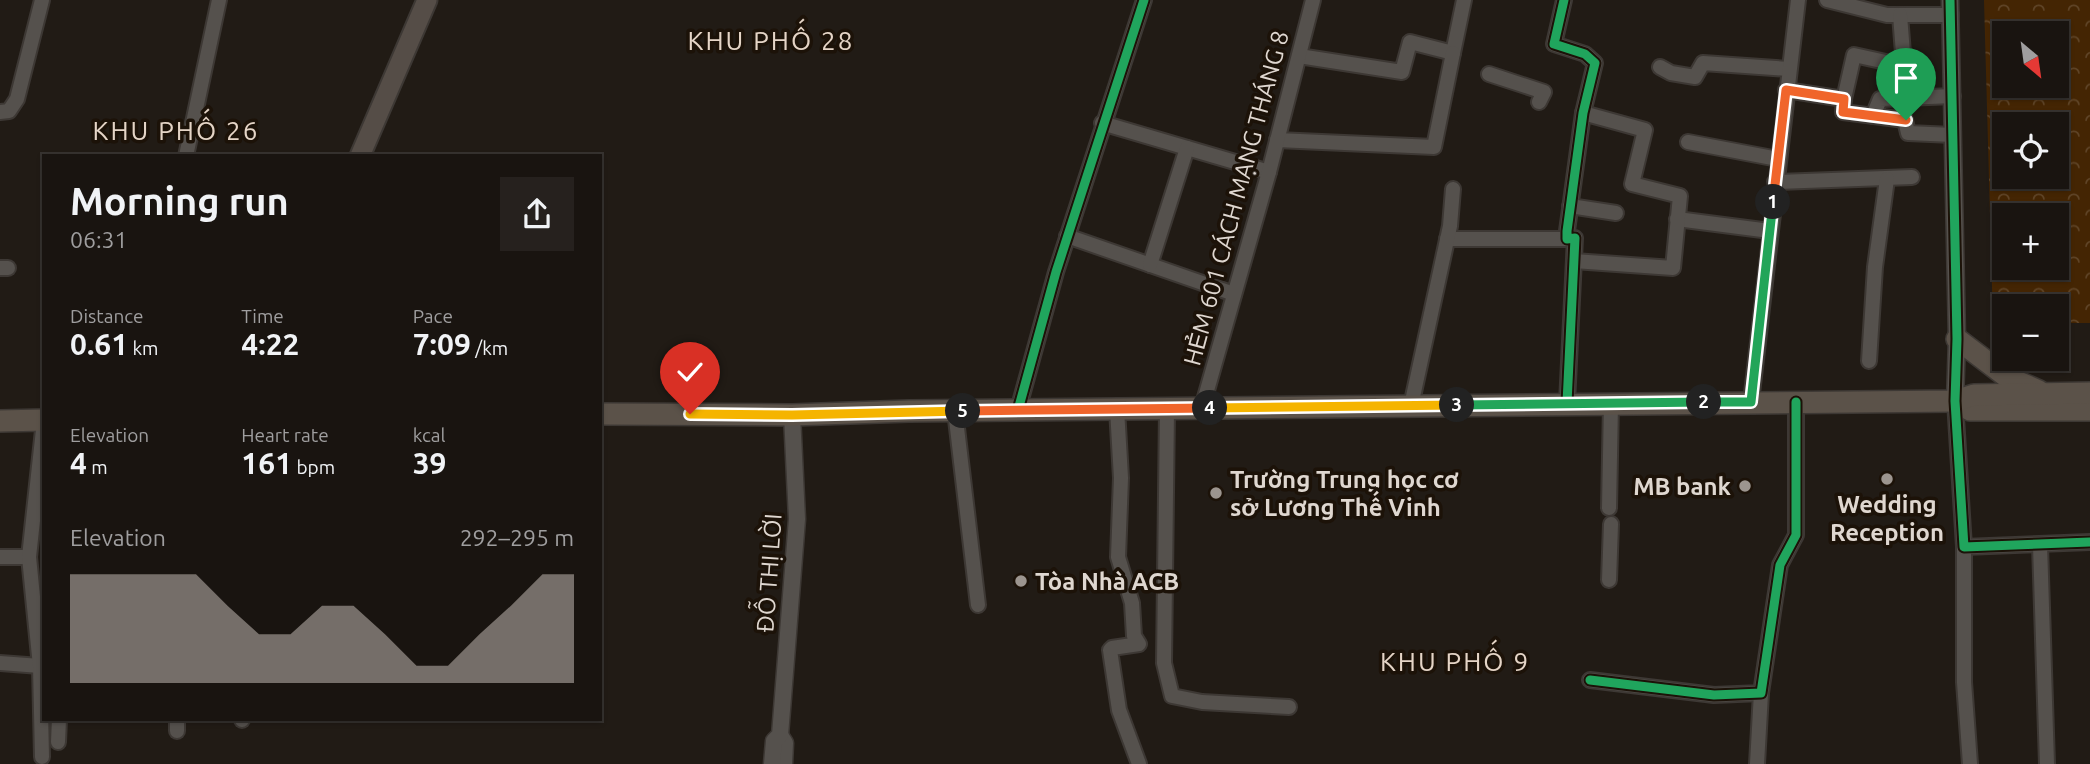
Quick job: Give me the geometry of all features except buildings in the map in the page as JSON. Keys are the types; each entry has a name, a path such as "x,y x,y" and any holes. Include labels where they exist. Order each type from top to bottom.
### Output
{"main road":[{"path":"361,154 427,0"},
{"path":"1957,340 2007,377 2048,394"},
{"path":"602,414 792,415 1567,403 1955,401 1974,395 2090,393"},
{"path":"1955,401 1969,410 2090,410"},
{"path":"0,421 42,421"}],"street":[{"path":"0,112 9,111 17,99 42,0"},
{"path":"186,154 219,0"},
{"path":"1018,410 1067,236 1144,0"},
{"name":"HẺM 601 CÁCH MẠNG THÁNG 8","path":"1202,408 1269,172 1313,0"},
{"path":"1277,140 1433,148 1464,0"},
{"path":"1564,0 1554,44 1585,54 1595,63 1583,113 1567,239"},
{"path":"1751,402 1798,0"},
{"path":"1827,0 1864,5 1887,15 1951,8 1957,340 1955,401 1964,547 1964,682 1970,764"},
{"path":"1900,15 1905,66 1854,55 1843,112 1906,120 1908,133 1953,135"},
{"path":"1299,57 1402,72 1410,42 1453,53"},
{"path":"1660,67 1671,73 1695,77 1703,63 1789,69"},
{"path":"1489,74 1544,92 1539,102"},
{"path":"1786,90 1844,99"},
{"path":"1873,116 1881,99 1952,96"},
{"path":"1574,261 1673,268 1680,196 1632,184 1645,130 1583,113"},
{"path":"1102,123 1269,172"},
{"path":"1688,142 1778,159"},
{"path":"1150,265 1187,148"},
{"path":"1775,182 1912,177"},
{"path":"1870,360 1875,267 1887,179"},
{"path":"1411,405 1447,239 1453,189"},
{"path":"1570,206 1616,213"},
{"path":"1677,219 1770,231"},
{"path":"1067,236 1234,294"},
{"path":"1447,239 1574,239 1567,403"},
{"path":"1757,764 1761,693 1780,565 1796,535 1796,402"},
{"path":"1609,508 1611,403"},
{"path":"1167,409 1164,663 1172,696 1202,702 1289,707"},
{"path":"1117,410 1121,478 1118,557 1132,603 1134,636 1139,644 1112,648 1110,654 1119,710 1139,764"},
{"path":"955,411 978,604"},
{"name":"ĐỖ THỊ LỜI","path":"784,764 785,743 780,735 797,519 792,415"},
{"path":"42,439 29,556 41,651 42,699"},
{"path":"1609,580 1611,524"},
{"path":"1964,547 2090,542"},
{"path":"2039,545 2047,764"},
{"path":"0,557 29,556"},
{"path":"0,663 40,666"},
{"path":"1590,680 1714,695 1761,693"},
{"path":"42,757 43,721"},
{"path":"58,742 59,721"},
{"name":"ĐỖ THỊ LỜI","path":"772,764 774,741 780,735"}],"green space":[{"path":"1984,0 2090,0 2090,323 2069,323 2069,294 1992,294"}],"cycle path":[{"path":"1018,410 1056,272 1144,0"},
{"path":"1564,0 1554,44 1585,54 1595,63 1583,113 1567,231 1567,239 1575,238 1567,403"},
{"path":"1950,0 1957,339 1955,401 1964,547 2090,542"},
{"path":"1590,680 1714,695 1761,693 1780,565 1796,535 1796,402"}],"place":[{"name":"Wedding Reception","path":"1887,479"},
{"name":"MB bank","path":"1745,486"},
{"name":"Trường Trung học cơ sở Lương Thế Vinh","path":"1216,493"},
{"name":"Tòa Nhà ACB","path":"1021,581"}],"district":[{"name":"KHU PHỐ 28","path":"771,40"},
{"name":"KHU PHỐ 26","path":"176,130"},
{"name":"KHU PHỐ 9","path":"1455,661"}],"route":[{"path":"690,414 792,415 909,411 1751,402 1786,90 1844,99 1843,112 1906,120"}]}
